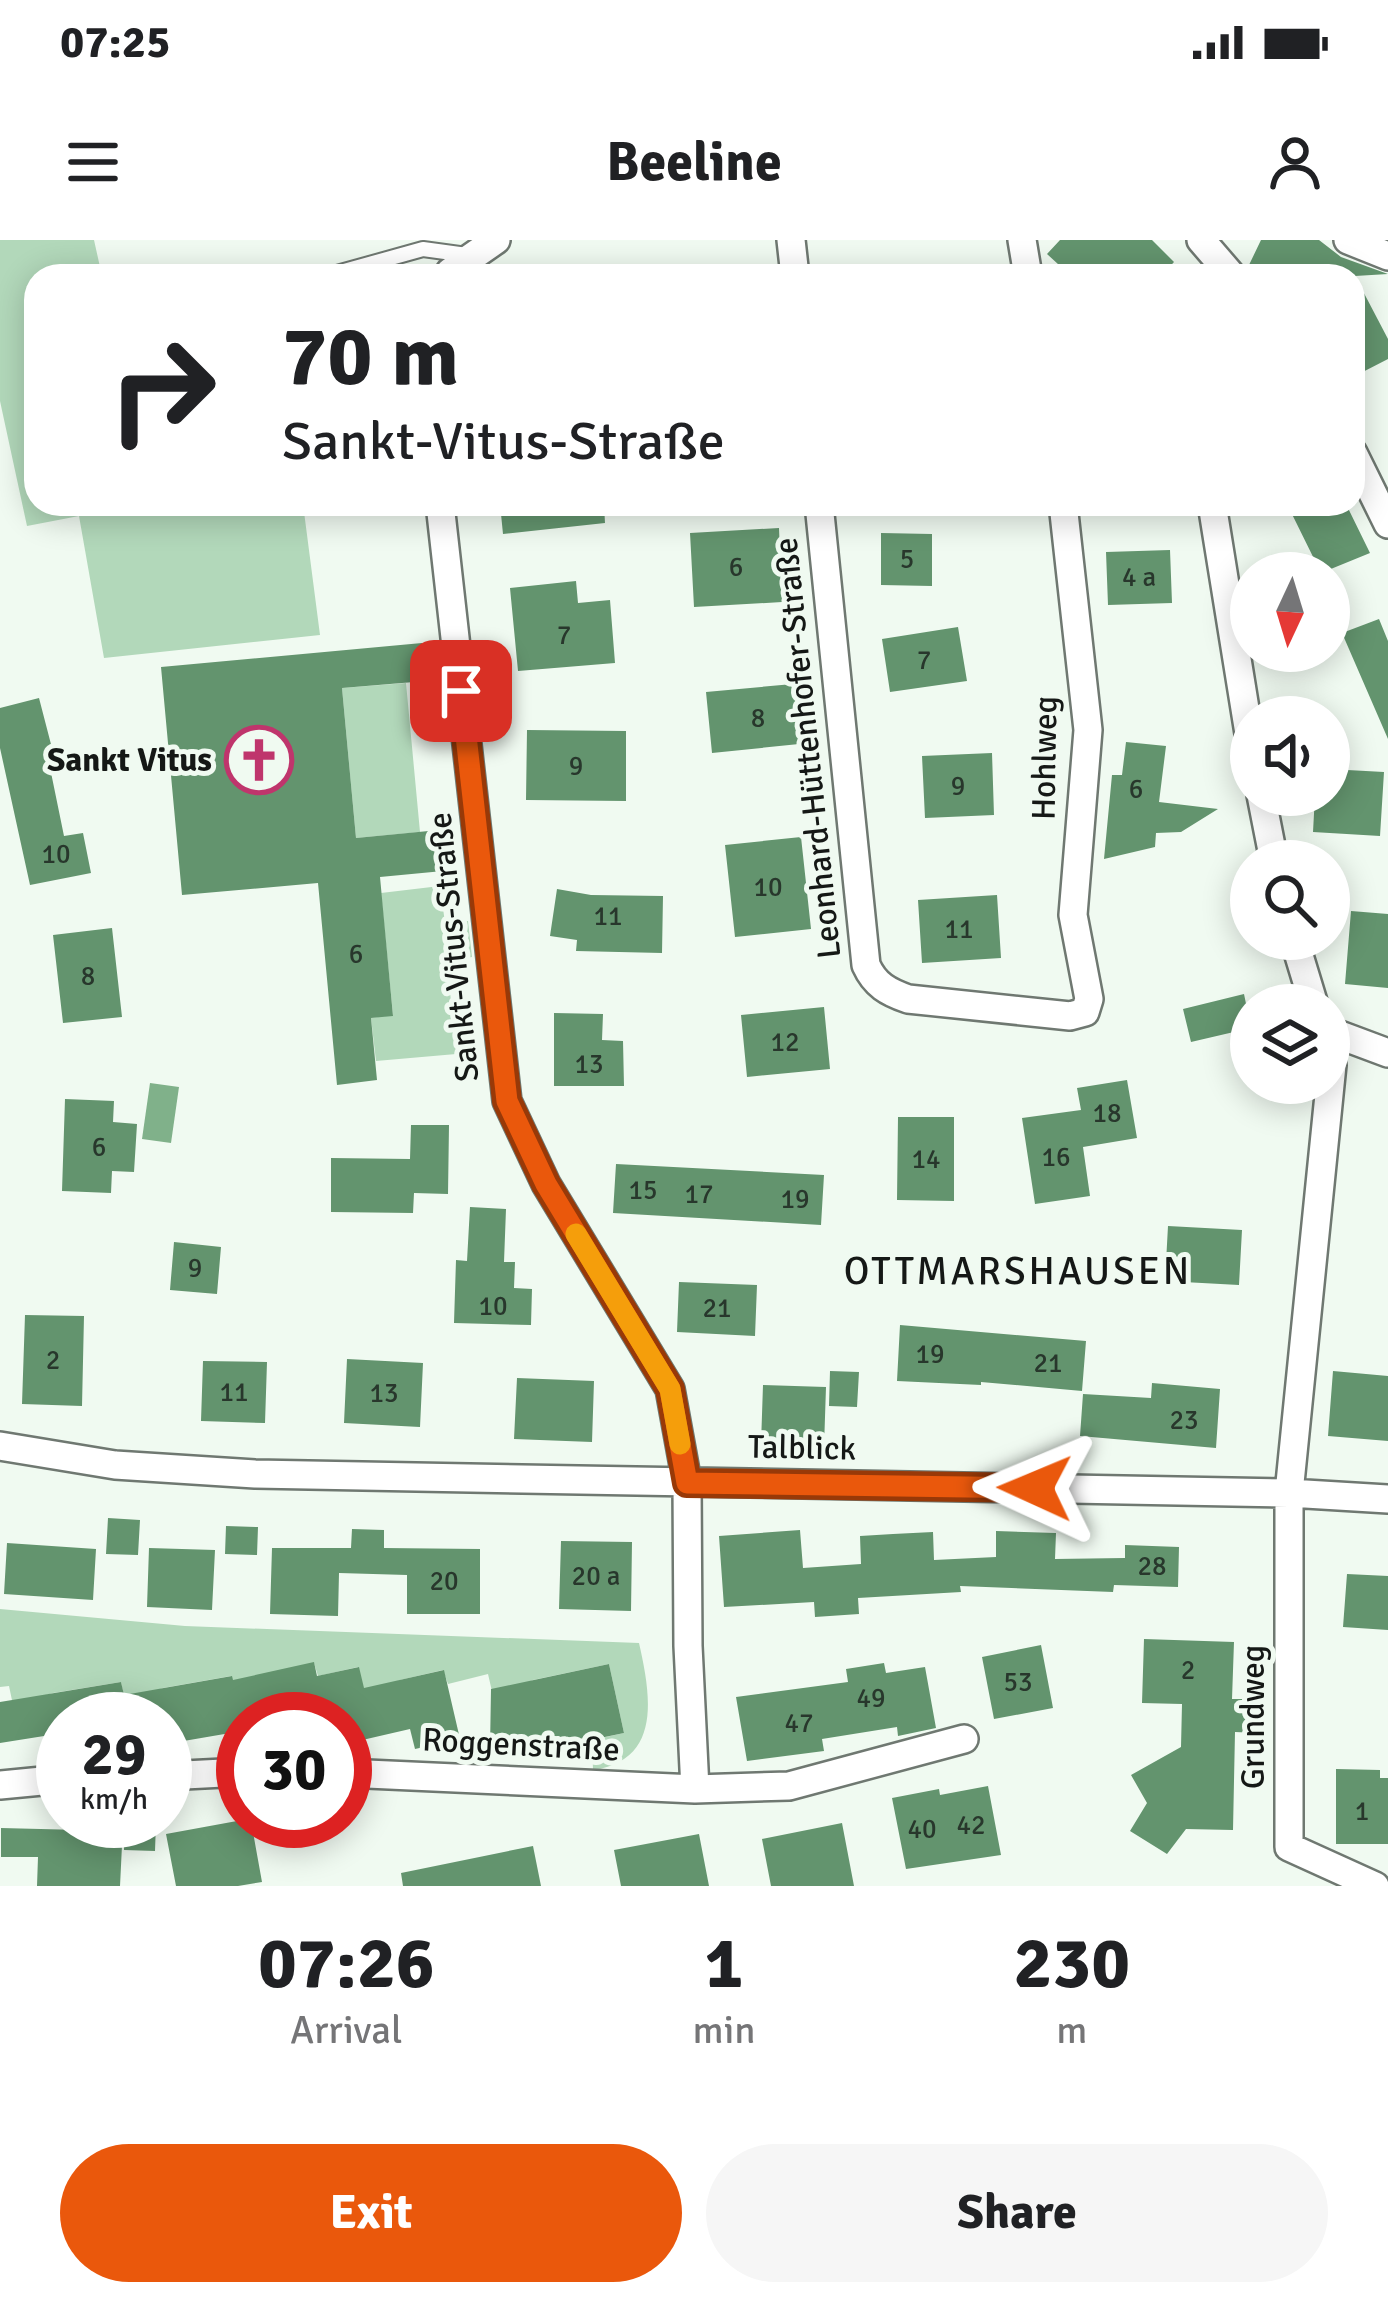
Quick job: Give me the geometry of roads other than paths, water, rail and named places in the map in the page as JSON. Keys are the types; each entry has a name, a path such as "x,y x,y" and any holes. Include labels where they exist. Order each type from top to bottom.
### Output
{"street":[{"path":"463,264 496,240"},
{"path":"1201,240 1220,264"},
{"path":"1348,240 1388,256"},
{"path":"1365,477 1388,524"},
{"name":"Sankt-Vitus-Straße","path":"441,516 507,1101 546,1184 670,1389 687,1483 694,1789"},
{"name":"Leonhard-Hüttenhofer-Straße","path":"820,516 866,965 872,979 908,999 1070,1016 1085,1012"},
{"name":"Hohlweg","path":"1064,516 1088,730 1073,915 1089,999 1085,1012"},
{"path":"1214,516 1243,696"},
{"path":"1350,1039 1388,1053"},
{"path":"1289,1493 1328,1104"},
{"name":"Talblick","path":"0,1446 115,1465 255,1474 1289,1493 1388,1499"},
{"name":"Grundweg","path":"1289,1493 1288,1846 1376,1886"},
{"name":"Roggenstraße","path":"372,1774 694,1789 789,1786 964,1739"},
{"path":"0,1785 36,1782"}],"lane":[{"path":"369,264 423,249 472,256"}],"place":[{"name":"Sankt Vitus","path":"259,760"}],"district":[{"name":"OTTMARSHAUSEN","path":"1018,1271"}]}
